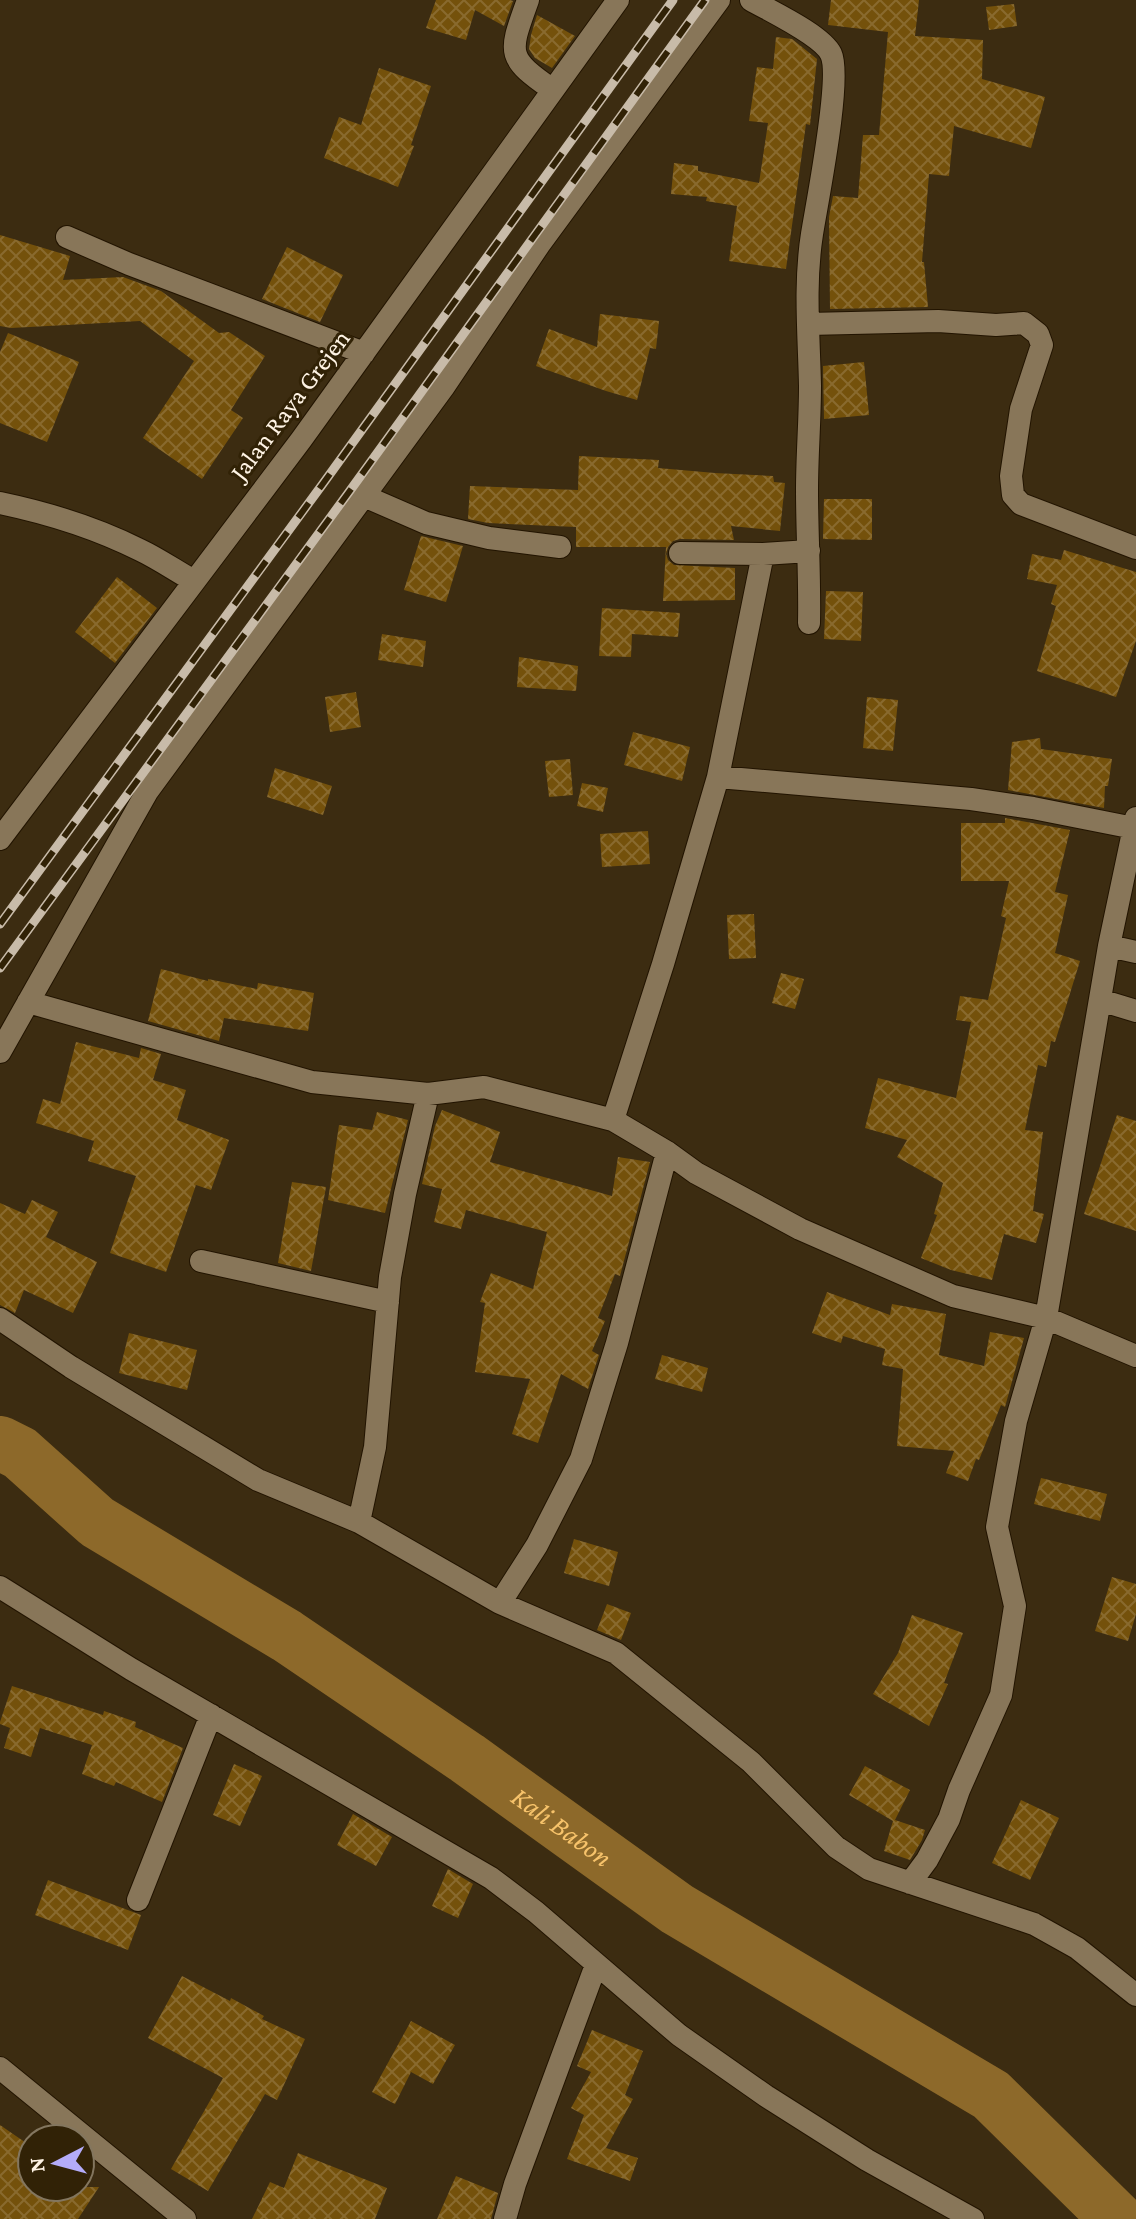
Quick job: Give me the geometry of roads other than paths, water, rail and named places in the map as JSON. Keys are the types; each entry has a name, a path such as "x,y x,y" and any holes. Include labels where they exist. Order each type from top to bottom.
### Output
{"street":[{"path":"528,0 515,35 514,52 519,64 553,90"},
{"name":"Jalan Raya Grejen","path":"0,839 364,353 618,0"},
{"path":"0,1052 147,792 443,388 548,232 719,0"},
{"path":"751,0 817,38 830,51 834,62 830,120 811,240 807,292 810,390 807,492 809,623"},
{"path":"67,237 129,264 364,353"},
{"path":"808,324 1024,323 1038,334 1042,345 1021,409 1011,476 1013,495 1021,504 1136,548"},
{"path":"364,496 426,523 489,538 560,547"},
{"path":"0,503 52,515 94,530 141,550 194,581"},
{"path":"680,553 809,551"},
{"path":"613,1120 718,777 763,554"},
{"path":"718,777 971,799 1135,823 1109,946 1046,1318 1016,1421 997,1527 1015,1606 1001,1695 949,1819 927,1860 910,1883"},
{"path":"1109,946 1136,952"},
{"path":"1100,1000 1136,1011"},
{"path":"28,1002 312,1082 428,1094 484,1087 613,1120 696,1173 800,1229 953,1296 1046,1318 1136,1356"},
{"path":"359,1522 375,1447 390,1277 428,1094"},
{"path":"500,1603 537,1545 581,1459 617,1343 667,1152"},
{"path":"201,1261 388,1302"},
{"path":"0,1319 71,1367 258,1480 359,1522 500,1603 616,1653 751,1762 836,1847 869,1869 1034,1924 1077,1948 1136,1995"},
{"path":"0,1587 131,1669 491,1878 536,1912 679,2035 766,2096 867,2160 973,2219"},
{"path":"138,1900 211,1715"},
{"path":"505,2219 596,1965"},
{"path":"0,2068 185,2219"}],"waterway":[{"name":"Kali Babon","path":"0,1443 20,1453 97,1522 287,1636 467,1758 677,1909 991,2095 1117,2219"}],"railway":[{"path":"0,924 673,0"},
{"path":"0,968 705,0"}]}
